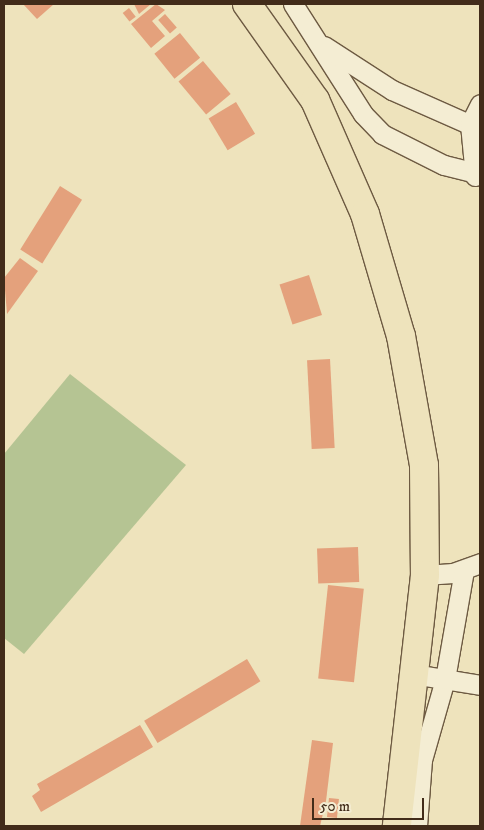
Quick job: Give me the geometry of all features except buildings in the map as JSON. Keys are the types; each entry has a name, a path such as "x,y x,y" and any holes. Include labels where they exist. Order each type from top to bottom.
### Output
{"highway":[{"path":"247,4 316,100 365,214 401,336 424,465 425,575 412,674 406,823"}],"street":[{"path":"293,4 363,114 382,134 444,164 475,174 475,127 480,104"},
{"path":"319,43 392,90 475,127"},
{"path":"406,823 445,679 472,567 425,575"},
{"path":"412,674 480,684"}],"green space":[{"path":"70,374 186,465 24,654 4,638 4,454"}]}
